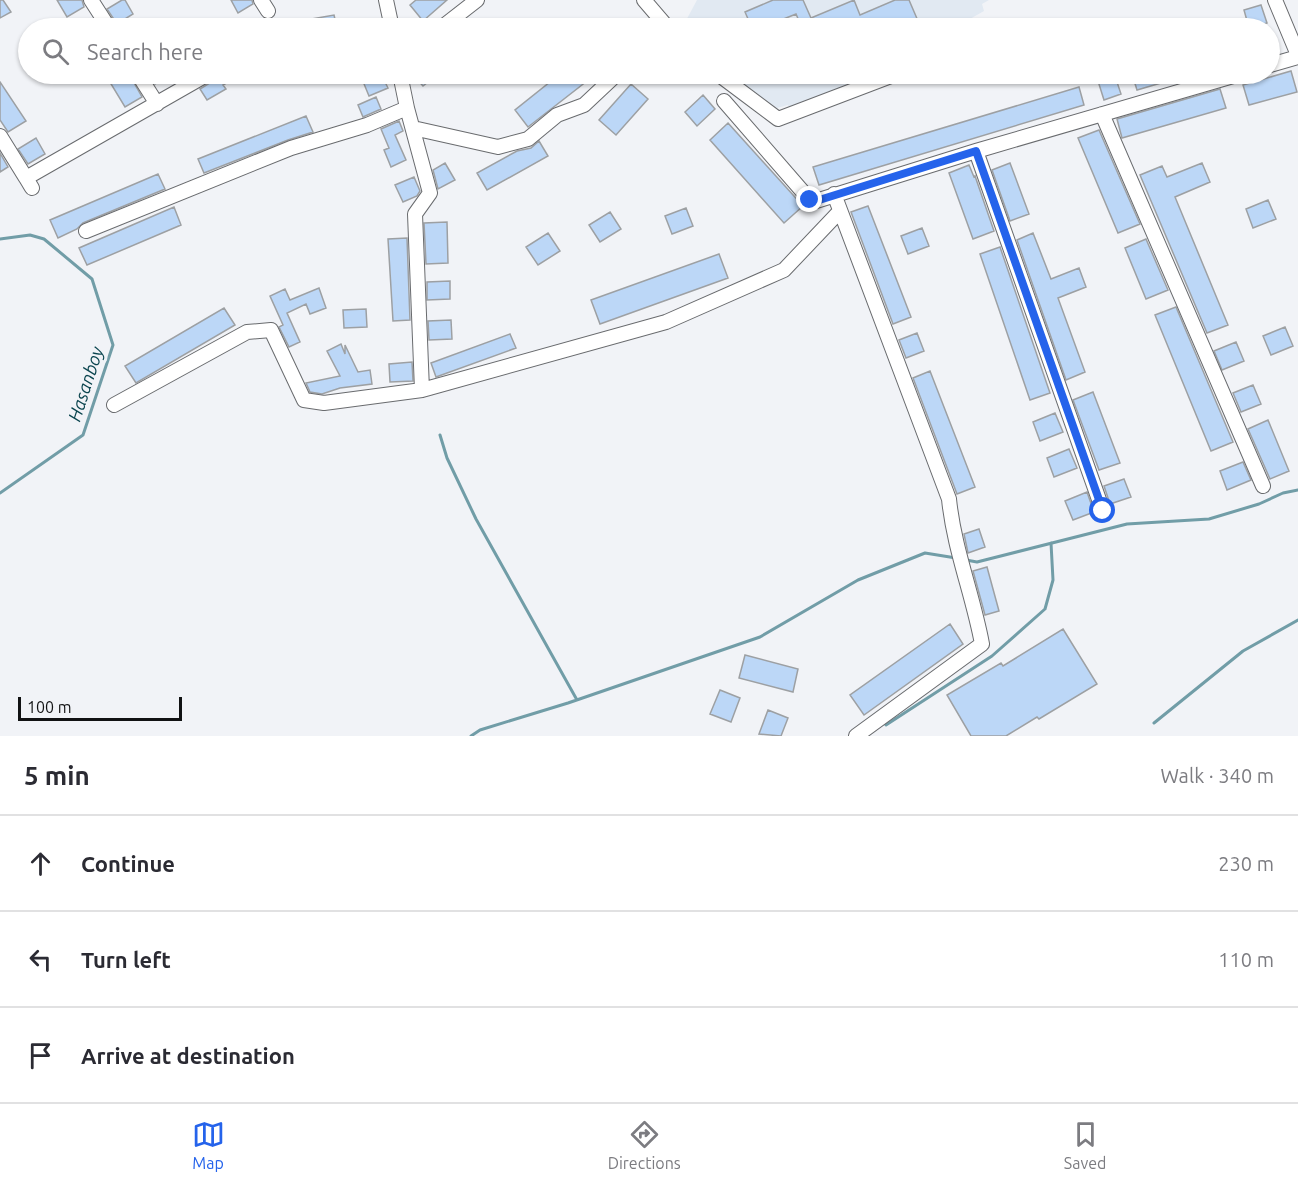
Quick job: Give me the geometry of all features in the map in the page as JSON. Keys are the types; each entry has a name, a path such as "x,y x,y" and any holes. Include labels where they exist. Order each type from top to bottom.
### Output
{"street":[{"path":"91,0 103,18"},
{"path":"386,0 390,18"},
{"path":"454,18 477,0"},
{"path":"644,0 657,18"},
{"path":"1275,0 1298,56 1280,62"},
{"path":"144,84 157,104"},
{"path":"0,136 29,183 191,84"},
{"path":"402,84 430,193 415,214 422,390"},
{"path":"414,128 498,147 528,139 557,115 584,105 606,84"},
{"path":"732,84 778,118 869,84"},
{"path":"724,101 810,200 816,201 976,151 1206,84"},
{"path":"86,231 291,148 367,125 407,108"},
{"path":"1102,114 1263,486"},
{"path":"976,151 1103,511"},
{"path":"834,194 949,499 952,525 982,644 866,733"},
{"path":"114,405 247,332 271,330 304,400 324,403 422,390 666,322 784,270 840,212"}],"shaded area":[{"path":"697,0 989,0 982,4 984,11 972,18 687,18"},
{"path":"742,84 889,84 792,117 788,105 777,108"}],"building":[{"path":"0,0 3,0 11,12 0,18"},
{"path":"57,0 82,0 84,7 67,17"},
{"path":"125,0 133,14 127,18 113,18 107,9"},
{"path":"231,0 252,0 253,4 238,13"},
{"path":"416,0 447,0 426,18 421,18 410,5"},
{"path":"773,0 803,0 811,18 798,18 796,14 786,18 748,18 745,12"},
{"path":"854,0 860,15 895,0 909,0 917,18 811,18"},
{"path":"1261,5 1265,18 1246,18 1244,10"},
{"path":"334,15 335,18 317,18"},
{"path":"1291,71 1297,92 1249,105 1243,85 1280,84 1280,74"},
{"path":"0,82 26,121 8,132 0,120"},
{"path":"111,84 135,84 142,97 125,107"},
{"path":"208,84 225,84 223,85 226,89 207,100 200,89"},
{"path":"364,84 386,84 388,88 369,96"},
{"path":"548,84 583,84 528,127 515,110"},
{"path":"631,84 648,99 616,135 599,120"},
{"path":"1099,84 1118,84 1121,94 1104,100"},
{"path":"1135,84 1158,84 1137,90"},
{"path":"1079,87 1084,105 819,185 813,167"},
{"path":"1220,89 1226,108 1122,138 1117,119"},
{"path":"703,95 715,109 697,126 685,112"},
{"path":"376,97 381,109 363,117 358,105"},
{"path":"306,116 313,132 204,173 198,159"},
{"path":"399,121 403,131 395,135 406,160 391,167 384,150 389,148 381,129"},
{"path":"728,123 803,206 784,223 710,140"},
{"path":"1099,130 1140,224 1118,233 1078,138"},
{"path":"36,138 45,154 28,164 18,149"},
{"path":"539,141 548,156 487,190 477,173 517,151 531,148"},
{"path":"0,153 8,167 0,172"},
{"path":"445,163 455,180 438,189 433,170"},
{"path":"1010,163 1029,214 1010,221 992,170"},
{"path":"1202,163 1210,182 1175,197 1228,325 1207,333 1140,175 1162,166 1167,177"},
{"path":"969,165 994,231 973,239 949,173"},
{"path":"158,174 165,189 83,223 77,229 58,238 50,220"},
{"path":"414,177 420,191 417,196 403,202 395,185"},
{"path":"1268,200 1276,219 1253,228 1246,209"},
{"path":"868,206 911,317 893,324 851,212"},
{"path":"174,207 181,225 87,265 79,248"},
{"path":"686,208 693,226 672,234 665,216"},
{"path":"610,212 621,229 600,242 589,225"},
{"path":"447,222 448,263 426,264 424,223"},
{"path":"922,228 929,246 908,254 901,236"},
{"path":"548,233 560,251 538,265 526,247"},
{"path":"1033,233 1051,279 1079,268 1086,287 1058,298 1085,372 1066,380 1017,240"},
{"path":"407,238 410,320 393,321 388,239"},
{"path":"1146,239 1168,290 1146,299 1125,248"},
{"path":"1000,247 1050,393 1030,400 980,254"},
{"path":"719,254 728,278 600,324 591,300"},
{"path":"450,281 450,299 427,300 427,282"},
{"path":"319,288 326,308 310,314 306,304 287,313 300,342 289,347 279,327 283,325 270,296 285,289 290,300"},
{"path":"1176,307 1233,442 1211,451 1155,315"},
{"path":"224,308 235,325 136,383 125,366"},
{"path":"366,309 367,327 344,328 343,310"},
{"path":"451,320 452,339 429,340 428,321"},
{"path":"1285,327 1293,346 1271,355 1263,336"},
{"path":"917,333 924,351 906,358 899,340"},
{"path":"510,334 516,348 436,377 431,363"},
{"path":"1236,342 1244,361 1222,370 1214,351"},
{"path":"341,344 345,354 345,345 358,372 370,370 372,384 340,388 322,394 310,392 306,383 340,376 327,351"},
{"path":"412,362 413,381 390,382 389,364"},
{"path":"930,371 975,487 957,494 913,378"},
{"path":"1253,385 1261,404 1241,412 1233,393"},
{"path":"1093,392 1120,463 1099,470 1073,400"},
{"path":"1055,413 1063,432 1040,441 1033,422"},
{"path":"1268,420 1289,471 1270,479 1248,429"},
{"path":"1069,449 1077,468 1054,477 1047,458"},
{"path":"1243,462 1251,480 1227,490 1220,471"},
{"path":"1124,479 1131,497 1110,504 1104,486"},
{"path":"1087,492 1094,512 1073,520 1065,501"},
{"path":"979,529 985,547 968,553 964,534"},
{"path":"987,567 999,611 985,615 973,571"},
{"path":"950,624 963,644 864,715 850,695"},
{"path":"1063,629 1097,684 1006,736 971,736 947,695 1001,663 1003,666"},
{"path":"745,655 798,669 793,692 739,678"},
{"path":"720,690 740,698 731,722 710,714"},
{"path":"768,710 788,718 781,736 759,734"}],"waterway":[{"name":"Hasanboy","path":"0,239 30,235 44,239 92,279 113,345 83,435 0,493"},
{"path":"440,435 447,458 476,519 577,700"},
{"path":"966,560 977,562 1127,524 1209,519 1298,490"},
{"path":"886,725 992,656 1045,609 1053,580 1051,543"},
{"path":"471,736 480,730 568,703 760,637 858,580 925,553 956,558"},
{"path":"1154,723 1243,651 1298,620"}],"route":[{"path":"810,200 816,201 976,151 1103,511"}]}
